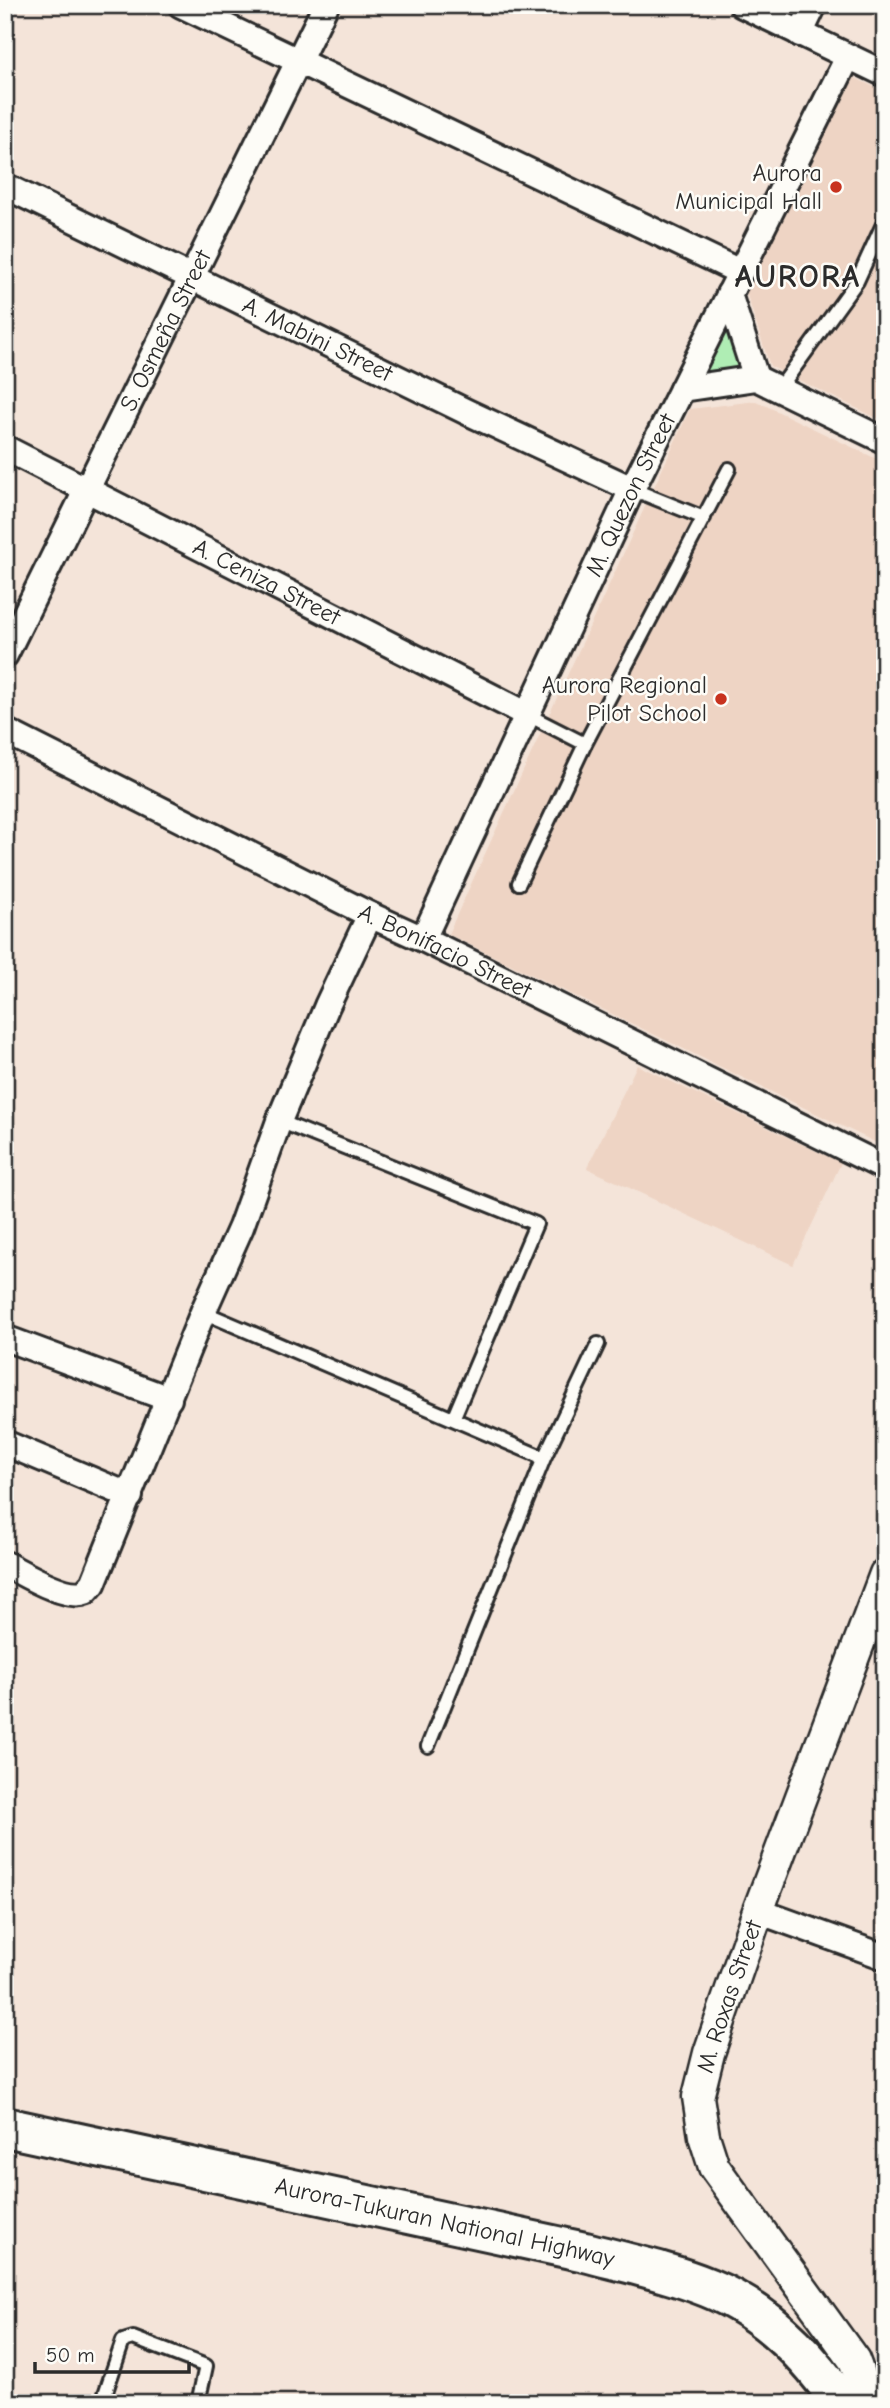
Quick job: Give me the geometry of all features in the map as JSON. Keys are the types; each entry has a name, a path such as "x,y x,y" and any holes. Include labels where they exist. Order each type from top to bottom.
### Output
{"highway":[{"name":"Aurora-Tukuran National Highway","path":"5,2127 645,2267 711,2288 756,2313 861,2398"}],"street":[{"path":"181,5 735,283 756,378"},
{"name":"S. Osmeña Street","path":"5,655 326,5"},
{"path":"742,5 885,74"},
{"path":"800,34 814,5"},
{"name":"M. Quezon Street","path":"423,939 632,489 848,57"},
{"name":"A. Mabini Street","path":"5,187 632,489"},
{"path":"682,389 756,378 885,441"},
{"name":"A. Ceniza Street","path":"5,448 528,715"},
{"name":"A. Bonifacio Street","path":"5,731 370,915 885,1168"},
{"path":"5,1564 60,1591 85,1592 93,1584 241,1227 279,1121 327,1006 370,915"},
{"path":"5,1338 169,1399"},
{"path":"5,1443 130,1496"},
{"name":"M. Roxas Street","path":"861,2398 862,2380 839,2335 714,2167 704,2136 698,2097 709,2053 758,1910 885,1574"},
{"path":"758,1910 885,1958"}],"lane":[{"path":"779,389 858,281 885,220"},
{"path":"519,883 585,744 729,469"},
{"path":"632,489 704,518"},
{"path":"528,715 585,744"},
{"path":"279,1121 536,1224 453,1419"},
{"path":"204,1311 544,1458"},
{"path":"428,1746 544,1458 598,1344"},
{"path":"102,2403 123,2341 134,2338 206,2366 198,2403"}],"shaded area":[{"path":"853,77 885,92 885,422 770,366 745,289"},
{"name":"Aurora Regional Pilot School","path":"756,401 885,463 885,1147 448,934 690,409"},
{"path":"637,1065 841,1163 793,1265 587,1168"}],"green space":[{"path":"728,316 745,372 696,378"}],"place":[{"name":"Aurora Municipal Hall","path":"836,187"},
{"name":"Aurora Regional Pilot School","path":"721,699"}],"district":[{"name":"AURORA","path":"798,276"}]}
